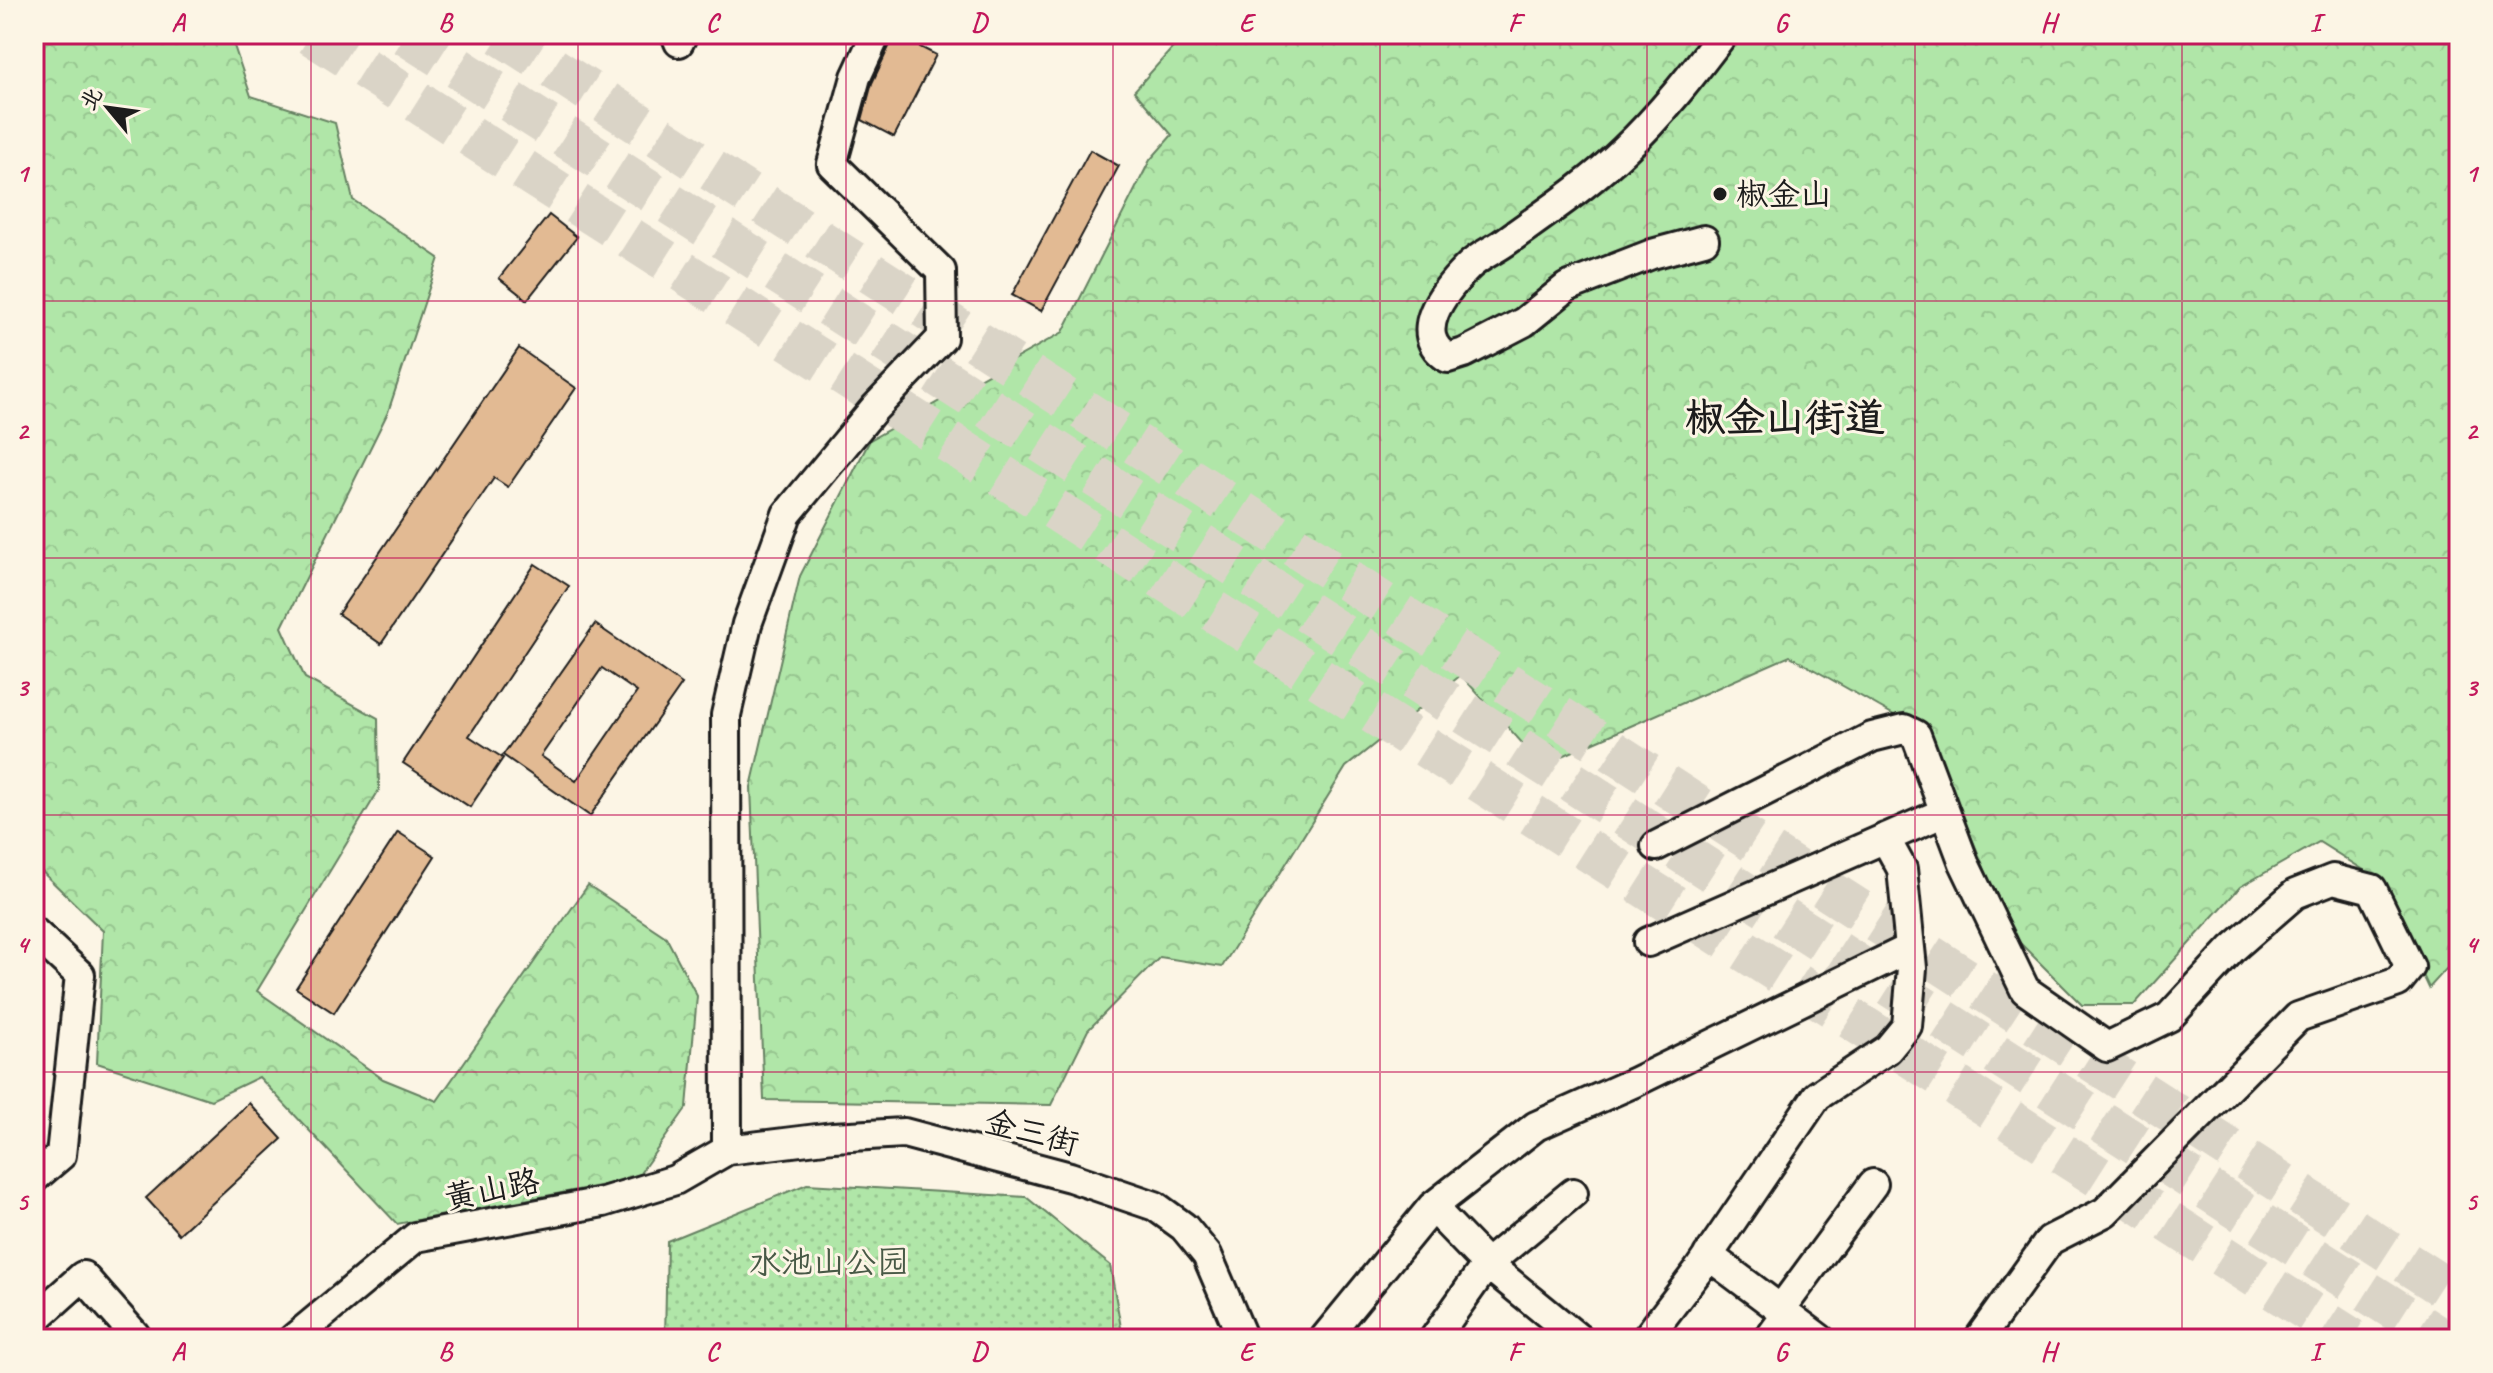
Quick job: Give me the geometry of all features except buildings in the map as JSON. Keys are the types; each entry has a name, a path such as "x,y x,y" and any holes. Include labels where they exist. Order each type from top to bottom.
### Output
{"street":[{"path":"676,34 679,42 683,34"},
{"path":"727,1150 726,715 747,624 787,514 874,409 942,338 941,271 832,164 856,77 876,34"},
{"path":"1704,240 1639,259 1567,287 1524,322 1464,353 1448,358 1439,352 1429,337 1431,320 1445,293 1470,265 1507,241 1616,158 1656,118 1723,34"},
{"path":"1656,846 1872,737 1904,729 1916,735 1964,863 2025,990 2107,1047 2169,1017 2232,949 2295,894 2333,879 2372,889 2410,967 2398,982 2298,1017 2105,1212 2050,1240 1979,1339"},
{"path":"1648,942 1945,812"},
{"path":"1646,1339 1817,1096 1888,1049 1907,1026 1912,968 1902,869 1885,838"},
{"path":"34,932 80,975 61,1155 34,1178"},
{"path":"1324,1339 1432,1207 1536,1126 1635,1082 1910,948"},
{"name":"金三街","path":"727,1150 833,1137 904,1133 1070,1177 1155,1206 1184,1227 1207,1255 1243,1339"},
{"name":"黄山路","path":"293,1339 416,1237 603,1202 675,1180 727,1150"},
{"path":"1769,1339 1784,1312 1873,1184"},
{"path":"1434,1339 1487,1264 1573,1193"},
{"path":"1432,1207 1487,1264 1579,1339"},
{"path":"1708,1255 1820,1339"},
{"path":"34,1320 83,1276 135,1335 129,1339"}],"green space":[{"path":"34,34 230,34 251,96 335,123 353,200 439,258 388,412 282,627 305,678 378,718 379,790 257,991 383,1079 437,1101 588,885 666,937 697,996 687,1107 636,1179 397,1224 259,1077 211,1100 97,1063 103,931 34,864"},
{"path":"1185,34 2459,34 2459,979 2446,969 2429,988 2378,879 2319,842 2240,887 2134,1005 2082,1005 2012,935 1929,735 1790,656 1542,765 1461,675 1346,767 1222,967 1160,957 1088,1030 1051,1105 764,1100 751,787 800,576 870,440 1063,332 1150,160 1172,135 1134,91"},
{"name":"水池山公园","path":"807,1184 1026,1197 1110,1265 1123,1339 665,1339 667,1241"}],"tunnel":[{"path":"311,34 2352,1339"},
{"path":"405,34 2441,1339"},
{"path":"500,34 2459,1297"}],"place":[{"name":"椒金山","path":"1720,194"}],"district":[{"name":"椒金山街道","path":"1785,417"}]}
